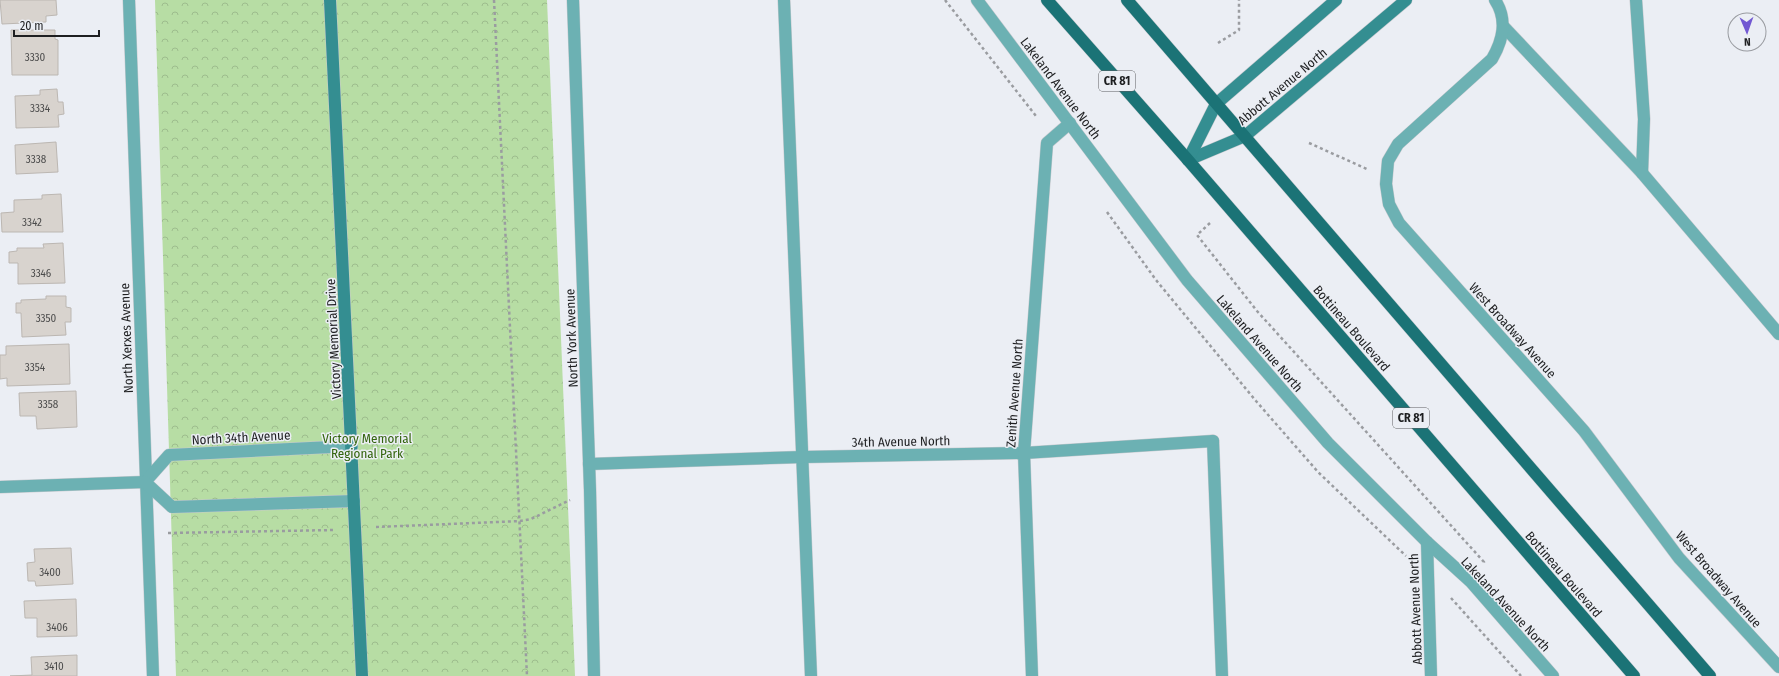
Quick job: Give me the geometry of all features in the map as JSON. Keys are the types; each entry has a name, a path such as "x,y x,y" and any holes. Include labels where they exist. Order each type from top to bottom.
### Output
{"main road":[{"name":"Bottineau Boulevard","path":"1047,0 1129,95 1188,160 1634,676"},
{"path":"1127,0 1710,676"}],"street":[{"name":"North Xerxes Avenue","path":"129,0 152,676"},
{"name":"Victory Memorial Drive","path":"330,0 362,676"},
{"name":"North York Avenue","path":"573,0 590,490 594,676"},
{"path":"784,0 811,676"},
{"name":"Lakeland Avenue North","path":"977,0 1187,280 1328,443 1427,542 1471,582 1553,676"},
{"path":"1188,160 1216,104 1336,0"},
{"name":"Abbott Avenue North","path":"1188,160 1245,136 1406,0"},
{"path":"1495,0 1504,27 1642,173 1779,334"},
{"path":"1636,0 1644,118 1642,173"},
{"name":"West Broadway Avenue","path":"1504,27 1500,46 1492,59 1398,144 1388,161 1386,184 1388,204 1399,223 1584,430 1679,558 1779,667"},
{"name":"Zenith Avenue North","path":"1032,676 1024,453 1047,143 1070,123"},
{"name":"34th Avenue North","path":"589,464 803,457 1024,453 1213,441 1222,676"},
{"name":"North 34th Avenue","path":"145,482 169,455 352,446"},
{"path":"0,487 145,482 172,507 354,502"},
{"name":"Abbott Avenue North","path":"1427,542 1431,676"}],"path":[{"path":"494,0 527,676"},
{"path":"945,0 1027,105"},
{"path":"1218,43 1239,30 1239,0"},
{"path":"1309,143 1364,168"},
{"path":"1210,223 1197,235 1257,312 1484,562"},
{"path":"373,527 531,520 590,490"},
{"path":"148,534 333,530"},
{"path":"1458,604 1521,676"}],"green space":[{"name":"Victory Memorial Regional Park","path":"155,0 547,0 575,676 176,676"}],"building":[{"path":"0,0 56,0 57,15 46,16 46,22 2,24"},
{"path":"11,30 55,30 55,39 58,40 58,75 12,75"},
{"path":"57,89 58,102 63,102 64,114 58,115 59,127 16,128 15,96 40,95 40,90"},
{"path":"56,142 58,172 16,174 15,145"},
{"path":"61,194 63,232 2,232 1,213 14,212 14,200 42,199 42,195"},
{"path":"63,243 65,283 18,284 18,263 9,263 9,252 17,251 17,248 44,248 43,244"},
{"path":"46,296 66,296 66,307 71,308 71,322 65,322 66,335 22,337 21,313 16,313 16,303 21,303 21,300 46,299"},
{"path":"69,344 70,384 7,386 7,378 0,379 0,355 6,355 6,346"},
{"path":"76,391 77,427 37,429 36,416 20,416 19,393"},
{"path":"71,548 73,584 36,586 35,581 28,581 27,563 35,562 34,549"},
{"path":"76,599 77,636 37,637 37,618 25,618 24,601"},
{"path":"77,655 77,676 10,676 32,675 31,657"}]}
